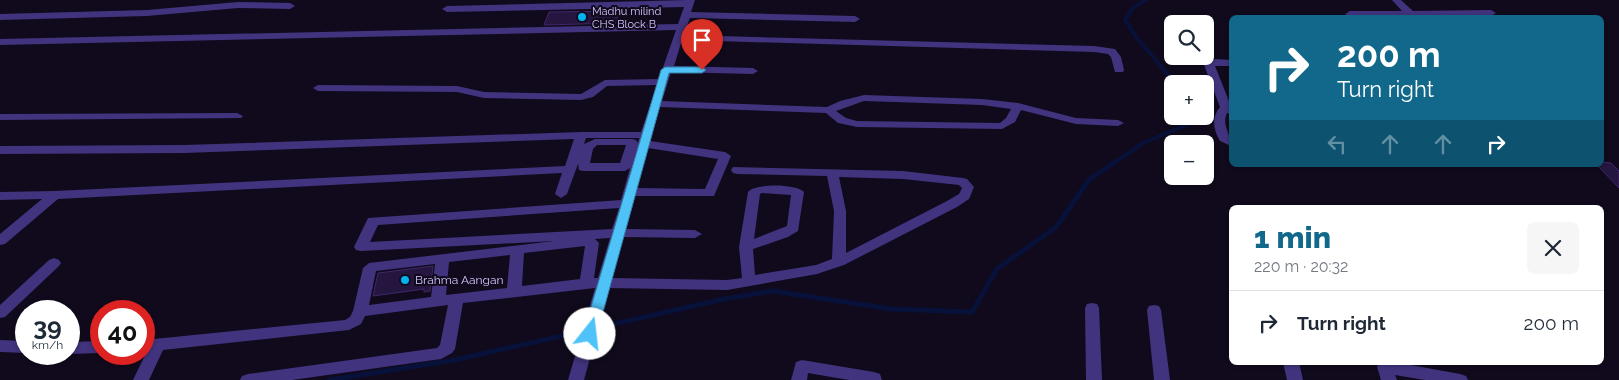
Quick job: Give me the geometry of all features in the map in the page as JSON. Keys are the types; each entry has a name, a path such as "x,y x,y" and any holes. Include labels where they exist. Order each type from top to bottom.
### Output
{"street":[{"path":"1396,0 1411,15"},
{"path":"448,9 616,3 689,6 855,19"},
{"path":"0,17 138,13 238,5 290,6"},
{"path":"576,380 628,198 640,146 689,6"},
{"path":"1438,15 1491,13"},
{"path":"1350,14 1381,15"},
{"path":"0,42 679,32 699,38"},
{"path":"719,39 1094,49 1111,51 1116,57 1119,70"},
{"path":"1229,63 1215,62 1209,65 1229,110 1219,115 1218,118 1224,139 1229,142"},
{"path":"667,69 753,71"},
{"path":"318,88 457,89 484,94 581,97 595,93 600,86 606,83 662,82"},
{"path":"1217,86 1229,87"},
{"path":"655,104 829,110 844,103 864,98 982,102 1018,106 1076,121 1118,123"},
{"path":"829,110 842,121 856,124 1002,126 1011,120 1018,106"},
{"path":"0,118 237,116"},
{"path":"581,135 580,153 582,167 586,168 626,167 640,146"},
{"path":"0,150 184,149 581,135 640,146 725,156 710,193 628,198 373,221 361,247 618,233 695,234"},
{"path":"561,194 570,169 580,153 594,142 631,142 640,146"},
{"path":"0,196 55,195 570,169"},
{"path":"360,311 586,283 727,285 817,269 839,262 952,204 965,196 968,187 962,182 903,175 737,170"},
{"path":"832,172 840,211 839,262"},
{"path":"746,248 783,234 793,228 798,192 760,190 754,192 746,248 749,282"},
{"path":"0,241 55,195"},
{"path":"155,345 349,325 356,320 360,311 365,284 372,267 517,249 592,242 586,283"},
{"path":"514,292 517,249"},
{"path":"438,301 442,258"},
{"path":"0,313 54,263"},
{"path":"248,380 442,353 447,350 456,298"},
{"path":"1092,308 1094,380"},
{"path":"1154,310 1162,380"},
{"path":"0,346 15,347"},
{"path":"141,380 145,365"},
{"path":"1292,365 1295,380"},
{"path":"799,380 802,366 874,378 874,380"},
{"path":"1389,380 1385,368 1460,380"}],"building":[{"name":"Madhu milind CHS Block B","path":"619,11 616,23 544,25 549,12"},
{"path":"1604,162 1611,163 1619,171 1619,188 1599,167 1604,167"},
{"name":"Brahma Aangan","path":"433,266 430,291 424,292 424,289 373,296 378,273"}],"waterway":[{"path":"1146,0 1134,7 1125,19 1136,37 1168,75"},
{"path":"1114,163 1143,143 1186,125"},
{"path":"329,380 455,360 724,299 773,291 891,309 972,312 997,269 1056,227 1089,180 1115,162"}],"tunnel":[{"path":"699,38 719,39"}],"place":[{"name":"Madhu milind CHS Block B","path":"582,17"},
{"name":"Brahma Aangan","path":"405,280"}],"route":[{"path":"590,334 665,70 702,70"}]}
